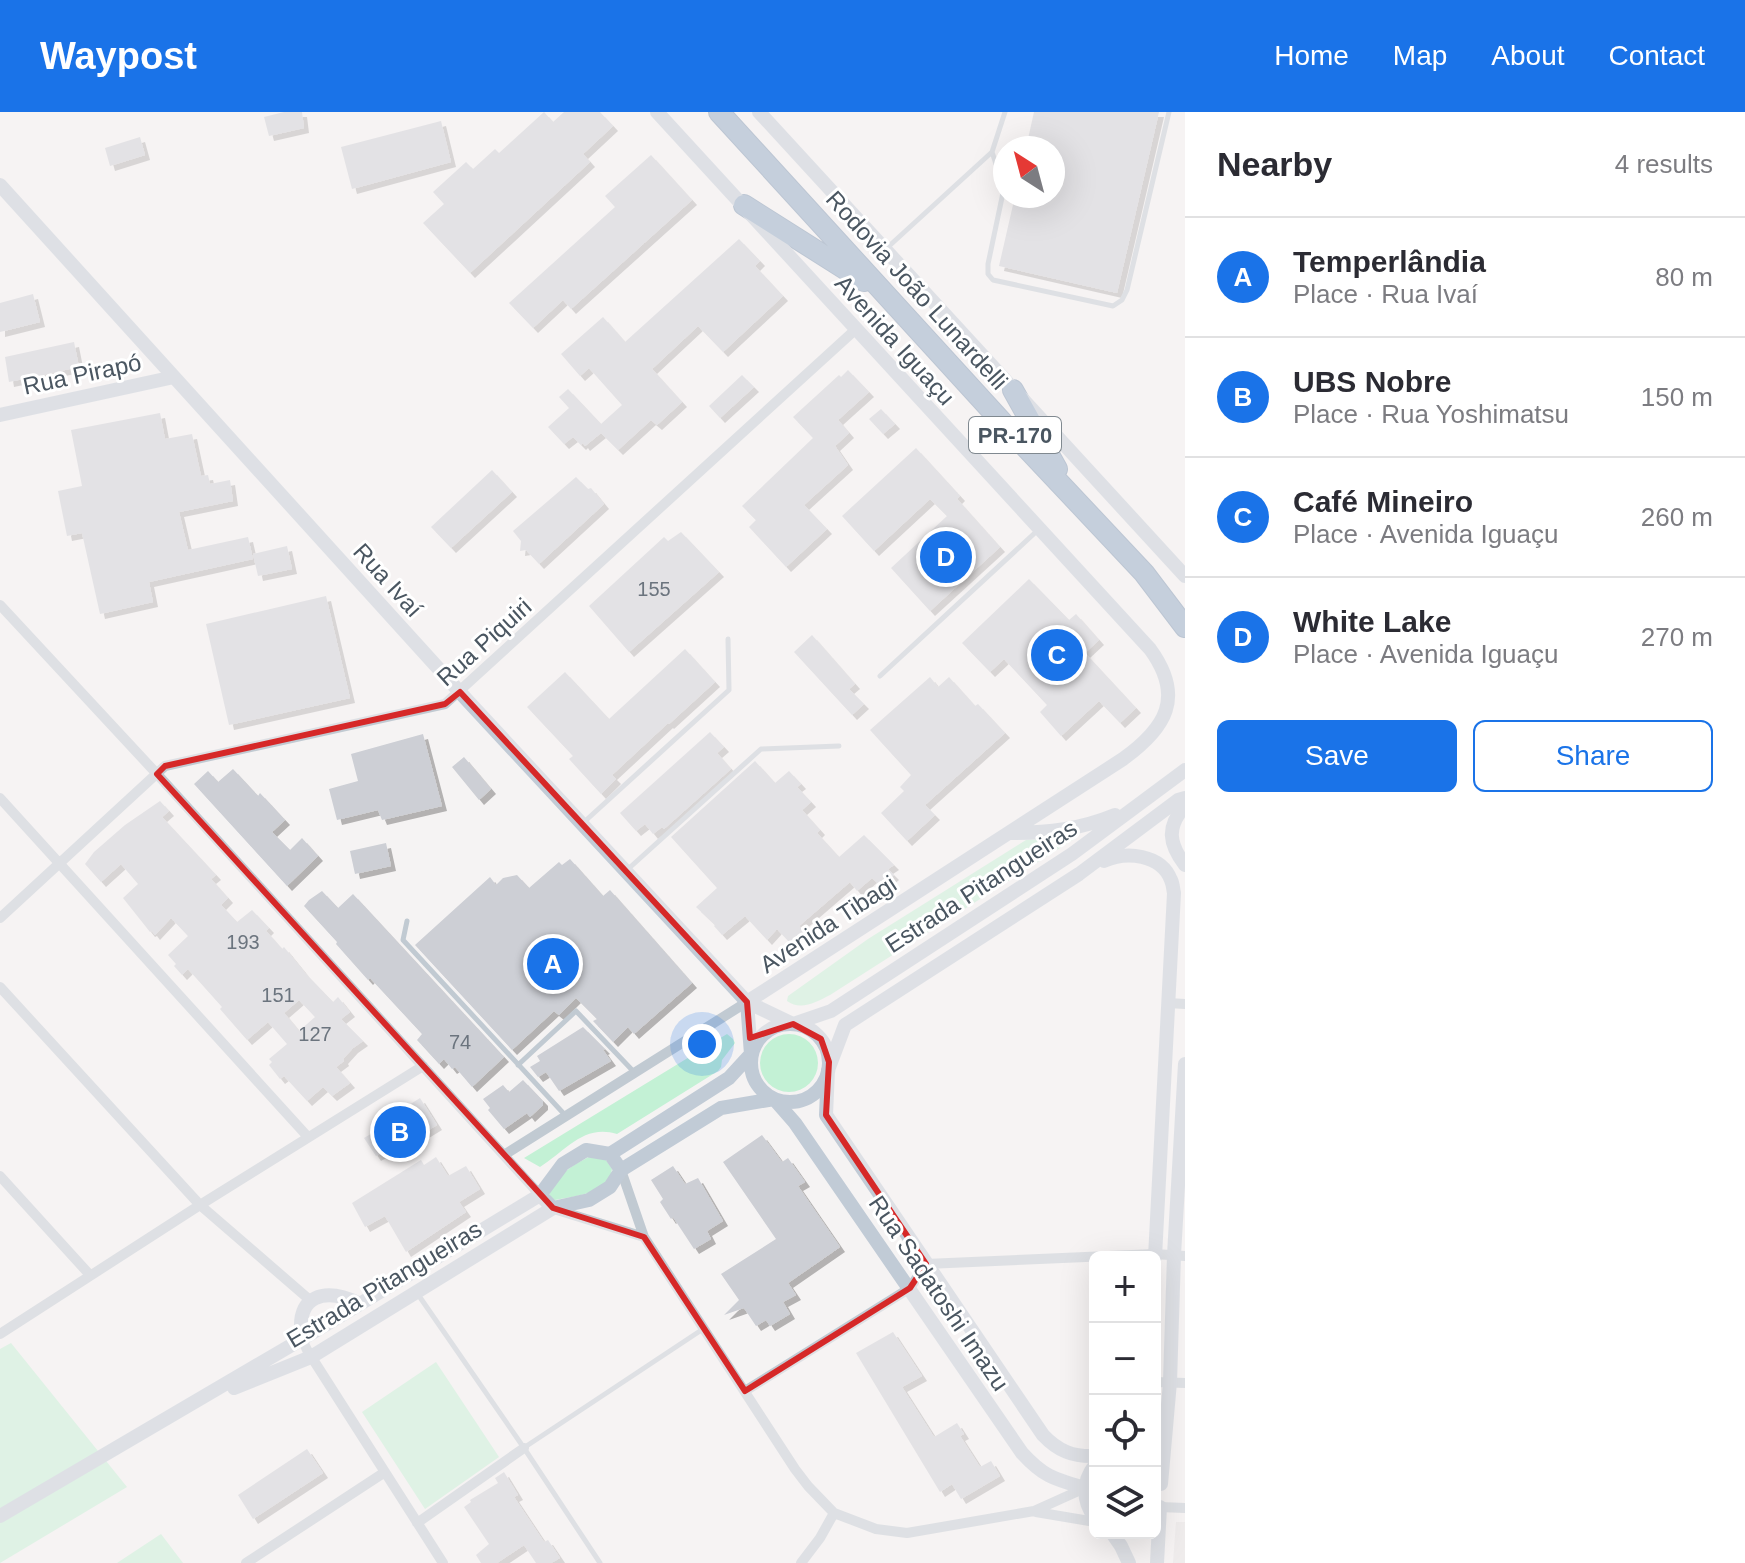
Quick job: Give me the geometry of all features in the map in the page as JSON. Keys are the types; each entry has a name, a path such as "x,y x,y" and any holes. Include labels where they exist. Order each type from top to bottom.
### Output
{"highway":[{"name":"Rodovia João Lunardelli","path":"719,112 1144,573 1185,627"},
{"path":"744,205 887,296"},
{"path":"1013,390 1070,493"},
{"name":"Rodovia João Lunardelli","path":"1144,573 1185,609"}],"street":[{"name":"Avenida Iguaçu","path":"657,112 1158,660 1168,689 1169,702 1164,717"},
{"path":"759,112 1185,576"},
{"name":"Rua Ivaí","path":"0,185 460,692 747,1002 793,1024"},
{"name":"Rua Piquiri","path":"0,918 165,766 445,704 855,330"},
{"name":"Rua Pirapó","path":"0,415 174,377"},
{"path":"0,605 553,1208 644,1237"},
{"name":"Avenida Tibagi","path":"504,1155 747,1002 1146,743 1164,717"},
{"name":"Estrada Pitangueiras","path":"793,1024 831,1011 1072,854 1185,770"},
{"path":"0,798 308,1137"},
{"name":"Estrada Pitangueiras","path":"828,1070 845,1025 1079,874 1178,800 1185,798"},
{"path":"1009,833 1053,832 1080,827 1138,805"},
{"path":"1185,806 1171,832 1174,849 1185,865"},
{"path":"1079,874 1116,856 1138,855 1159,865 1171,879 1174,893 1155,1251"},
{"path":"0,987 200,1205 311,1301"},
{"path":"540,1195 563,1164 586,1150 610,1154 729,1078 751,1054 763,1033 777,1025 793,1024 808,1028 821,1039 828,1053 828,1070 822,1084 811,1095 797,1101 782,1101 767,1095 757,1084 751,1069 751,1054 747,1002"},
{"path":"1168,1003 1185,1004"},
{"path":"1161,1484 1179,1255 1185,1064"},
{"path":"0,1334 423,1066"},
{"name":"Rua Sadatoshi Imazu","path":"828,1070 826,1115 926,1264 1043,1435 1058,1448 1076,1457 1089,1456"},
{"path":"621,1170 721,1108 774,1099"},
{"name":"Rua Sadatoshi Imazu","path":"774,1099 795,1123 1022,1453 1049,1478 1085,1488"},
{"path":"1162,1131 1183,1132"},
{"path":"610,1154 621,1170 644,1237 808,1486 834,1513 862,1525 907,1533 1034,1511 1085,1488"},
{"name":"Estrada Pitangueiras","path":"189,1406 311,1357 553,1208 589,1200 610,1187 621,1170"},
{"path":"0,1176 90,1275"},
{"name":"Estrada Pitangueiras","path":"0,1516 540,1195"},
{"path":"745,1391 910,1288 926,1264 1089,1258"},
{"path":"360,1304 330,1294 311,1301 301,1319 302,1339 443,1563"},
{"path":"417,1523 524,1448"},
{"path":"1089,1508 1085,1488 1094,1467"},
{"path":"246,1563 385,1472"},
{"path":"1161,1510 1185,1508"},
{"path":"1034,1511 1089,1519"},
{"path":"801,1563 834,1513"},
{"path":"1116,1539 1129,1563"},
{"path":"1157,1539 1157,1563"}],"lane":[{"path":"886,249 992,152 1005,112"},
{"path":"992,152 1004,188 988,274 993,280 1113,306 1122,300 1127,290 1169,112"},
{"path":"880,676 1039,529"},
{"path":"582,824 729,690 728,639"},
{"path":"626,871 761,749 839,746"},
{"path":"407,921 403,940 565,1116"},
{"path":"518,1065 576,1011 635,1072"},
{"path":"416,1292 600,1563"},
{"path":"524,1448 704,1328"}],"highlighted area":[{"path":"460,692 747,1002 750,1038 793,1024 821,1039 829,1062 826,1115 926,1264 910,1288 745,1391 644,1237 553,1208 157,774 165,766 445,704"}],"shaded area":[{"path":"1176,1522 1185,1522 1185,1563 1173,1563"}],"green space":[{"path":"1073,837 830,995 803,1005 787,1001 788,996 868,939 1026,840"},
{"path":"727,1034 735,1043 718,1071 617,1134 605,1132 585,1136 540,1167 524,1158"},
{"path":"789,1034 810,1042 818,1063 810,1084 789,1092 768,1084 760,1063 768,1042"},
{"path":"591,1156 604,1157 612,1169 605,1184 581,1195 551,1198 549,1194 562,1175"},
{"path":"11,1343 127,1487 0,1563 0,1349"},
{"path":"436,1362 499,1457 425,1509 362,1412"},
{"path":"161,1534 183,1563 117,1563"}],"building":[{"path":"302,112 304,128 269,136 264,117"},
{"path":"544,112 553,122 564,112 600,112 613,126 583,154 590,162 470,273 423,223 444,204 433,192 466,162 473,169 495,149 499,153"},
{"path":"1034,112 1159,112 1117,293 999,266 1012,208 1065,208 1065,136 1029,136"},
{"path":"441,121 451,162 352,189 341,147"},
{"path":"140,137 145,155 110,166 105,148"},
{"path":"651,155 692,200 571,309 563,300 533,328 509,303 615,207 605,196"},
{"path":"739,239 760,261 755,266 783,296 723,352 698,326 652,369 682,402 657,425 651,420 618,450 601,433 585,446 573,437 564,444 548,427 569,408 559,397 568,389 601,424 622,405 589,368 580,376 561,354 603,317 625,342"},
{"path":"33,294 40,322 0,332 0,303"},
{"path":"74,342 79,367 9,382 5,357"},
{"path":"848,370 869,392 838,420 849,433 835,446 848,465 804,505 827,529 786,567 749,527 756,520 742,506 813,438 793,417"},
{"path":"742,375 754,387 720,418 709,406"},
{"path":"881,409 895,424 883,434 869,419"},
{"path":"160,413 165,439 192,434 201,476 208,475 210,484 230,480 233,501 179,512 188,550 248,537 253,559 149,582 153,602 100,614 82,533 67,536 58,491 82,486 71,430"},
{"path":"916,448 960,496 957,499 1000,547 930,611 891,568 947,516 930,499 874,551 842,516"},
{"path":"492,470 512,492 451,548 431,527"},
{"path":"576,477 588,489 591,488 604,504 539,564 526,550 520,551 521,541 513,531"},
{"path":"681,532 719,572 629,652 589,606 664,537 668,541"},
{"path":"287,546 292,569 258,576 253,554"},
{"path":"1029,579 1069,620 1076,614 1099,640 1085,653 1136,708 1120,723 1099,701 1061,736 1040,712 1047,705 1004,659 990,672 962,643"},
{"path":"326,596 350,698 229,725 206,624"},
{"path":"812,635 855,684 849,689 864,704 852,715 794,652"},
{"path":"685,649 715,682 612,775 616,779 601,794 569,759 573,756 527,707 565,672 609,719"},
{"path":"930,677 938,687 949,677 1005,733 925,805 935,815 907,841 881,813 904,791 900,787 911,775 870,730"},
{"path":"710,732 724,747 717,753 731,769 664,829 662,827 653,834 645,824 636,831 620,813"},
{"path":"423,734 442,806 382,820 378,810 337,820 329,789 358,781 351,754"},
{"path":"464,757 491,789 479,800 452,767"},
{"path":"755,761 775,783 789,771 801,784 797,787 811,802 802,810 820,830 817,833 839,857 864,835 894,865 888,869 894,875 881,886 872,878 857,891 850,882 799,926 807,933 790,943 777,929 767,940 745,916 722,935 696,907 717,888 671,837"},
{"path":"233,769 285,820 272,832 290,850 302,838 318,856 287,886 194,784 208,771 218,782"},
{"path":"160,801 169,811 162,817 216,875 211,879 228,898 221,905 237,922 252,910 269,928 266,931 333,1002 338,997 350,1012 341,1019 363,1041 336,1067 350,1083 332,1096 323,1087 307,1101 284,1076 280,1079 269,1065 272,1062 269,1059 287,1044 268,1022 247,1040 188,969 182,975 174,966 176,964 168,955 188,936 171,918 155,935 150,932 123,898 138,884 121,864 101,882 85,864 125,825","holes":["299,1000 315,1017 299,1031 284,1013"]},
{"path":"386,843 391,866 355,874 350,851"},
{"path":"570,859 603,896 610,890 692,983 634,1034 628,1027 613,1042 593,1021 597,1019 576,998 559,1015 554,1011 512,1050 415,945 490,877 496,885 503,878 517,875 529,888 559,862 562,865"},
{"path":"322,891 338,908 353,894 504,1057 472,1087 444,1059 439,1064 417,1040 422,1034 370,978 368,980 304,906"},
{"path":"583,1027 605,1049 611,1061 559,1091 546,1072 538,1077 530,1067 540,1061 537,1056"},
{"path":"523,1080 543,1101 543,1105 530,1117 527,1113 504,1129 483,1099 503,1085 509,1092"},
{"path":"420,1098 437,1125 393,1152 390,1148 376,1156 364,1138 384,1126 382,1122"},
{"path":"762,1135 782,1162 788,1158 805,1182 798,1186 840,1247 788,1283 796,1295 783,1302 790,1314 770,1326 766,1320 756,1326 744,1308 724,1315 739,1300 721,1274 776,1239 723,1162"},
{"path":"436,1157 448,1176 466,1166 480,1189 459,1202 466,1212 406,1252 385,1216 365,1227 352,1203 421,1160 424,1165"},
{"path":"673,1166 685,1184 698,1178 723,1221 707,1231 711,1239 694,1249 660,1202 663,1199 651,1180"},
{"path":"893,1332 922,1376 902,1387 934,1437 957,1423 964,1434 960,1436 980,1467 991,1461 1000,1476 961,1499 952,1484 940,1492 856,1353"},
{"path":"307,1449 323,1473 253,1519 238,1495"},
{"path":"504,1472 518,1495 514,1497 544,1542 548,1540 560,1558 551,1563 536,1563 524,1545 497,1563 481,1563 476,1555 489,1544 464,1507 498,1483 495,1478"}],"place":[{"name":"White Lake","path":"946,557"},
{"name":"Café Mineiro","path":"1057,655"},
{"name":"Temperlândia","path":"553,964"},
{"name":"UBS Nobre","path":"400,1132"}]}
